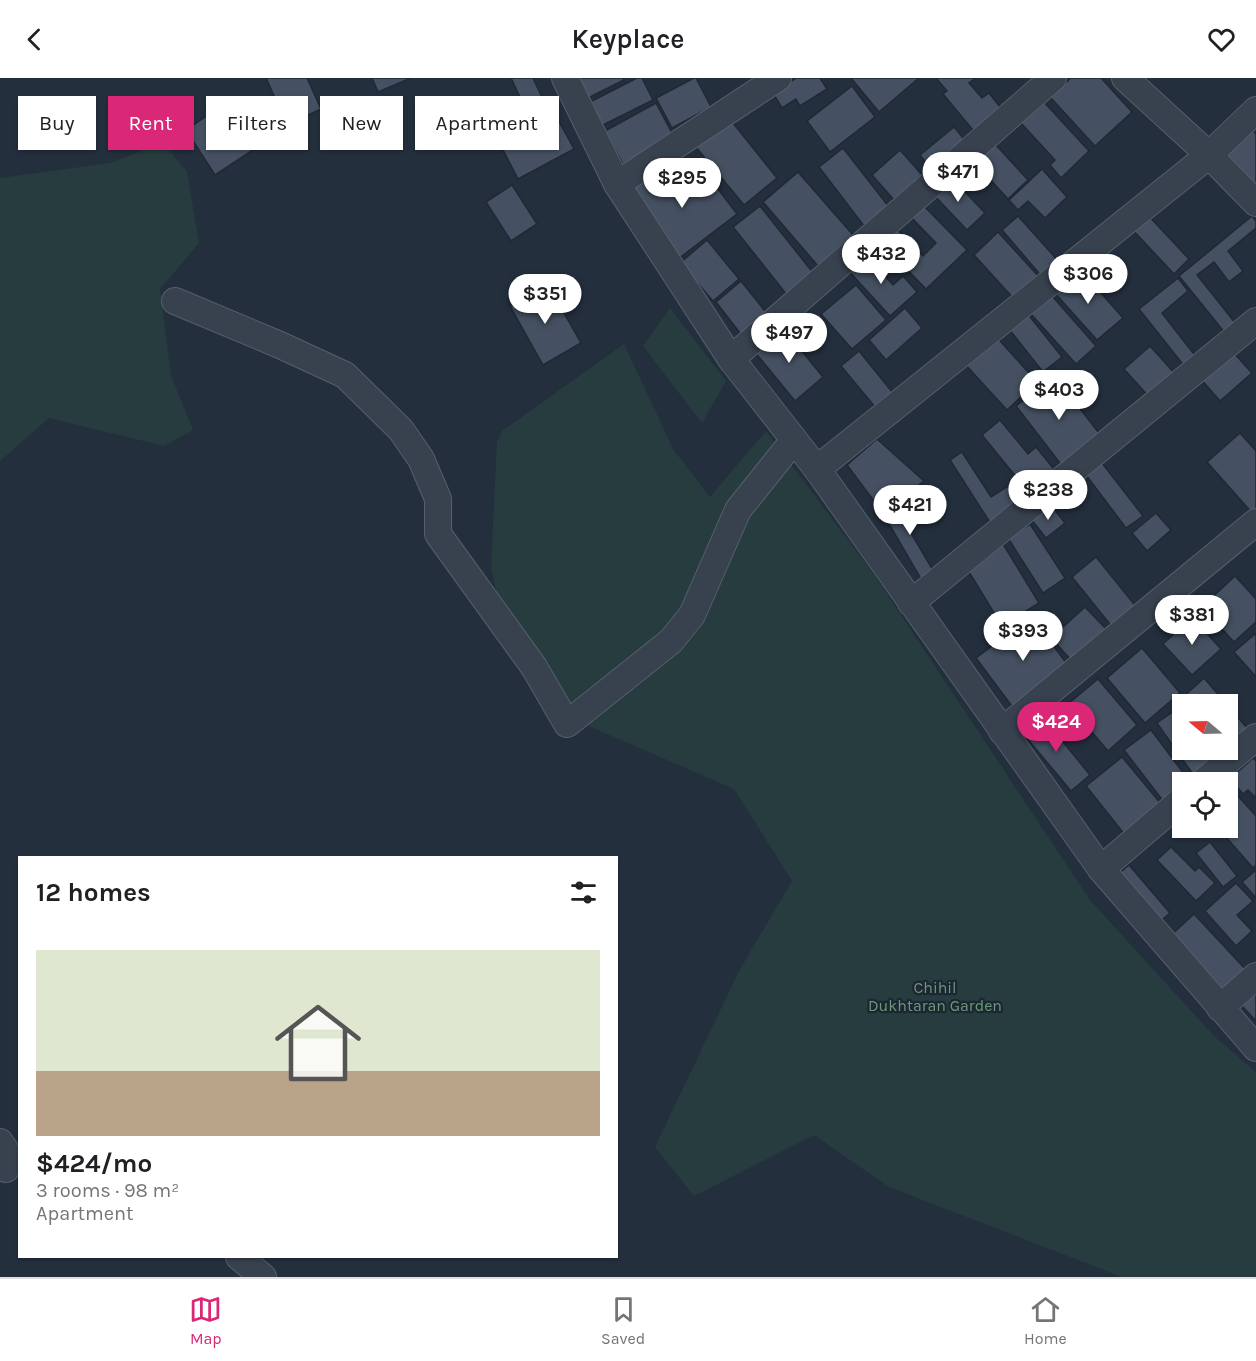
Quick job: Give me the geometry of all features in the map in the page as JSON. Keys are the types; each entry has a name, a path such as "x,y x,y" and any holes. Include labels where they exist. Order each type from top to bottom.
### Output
{"street":[{"path":"565,78 617,184 732,359 817,470 1101,869 1256,1048"},
{"path":"617,184 778,78"},
{"path":"732,359 1053,78"},
{"path":"1125,78 1256,203"},
{"path":"817,470 1209,156 1256,110"},
{"path":"175,301 345,375 401,430 421,459 438,499 438,534 534,667 567,724 671,641 692,615 738,510 794,440"},
{"path":"911,603 1256,321"},
{"path":"1002,731 1256,522"},
{"path":"1215,772 1256,737"},
{"path":"1101,869 1172,809"},
{"path":"1220,1008 1256,976"},
{"path":"0,1142 6,1151 9,1170"},
{"path":"240,1258 263,1277"}],"green space":[{"path":"144,150 169,150 187,172 199,243 160,289 171,376 193,430 164,446 49,418 0,461 0,178 110,163"},
{"path":"670,308 726,381 702,423 643,346"},
{"name":"Chihil Dukhtaran Garden","path":"624,344 673,449 710,497 766,431 875,576 1090,900 1214,1036 1256,1072 1256,1277 1122,1277 889,1187 814,1135 694,1196 655,1147 739,971 792,881 734,789 577,721 501,614 491,567 497,442 502,431"}],"building":[{"path":"266,78 307,78 320,109 308,115 308,96 274,96"},
{"path":"372,78 411,78 378,92"},
{"path":"511,78 533,78 541,96 519,96"},
{"path":"578,78 623,78 624,80 588,98"},
{"path":"637,78 642,78 653,100 601,126 590,102"},
{"path":"694,78 711,107 672,128 656,98"},
{"path":"796,78 820,78 827,89 800,106 796,99 782,108 773,93"},
{"path":"851,78 919,78 879,112"},
{"path":"936,78 976,78 969,83 982,98 989,93 1004,112 977,135 943,94 947,91"},
{"path":"1071,78 1101,78 1132,112 1095,146 1050,97"},
{"path":"852,86 875,117 830,152 807,121"},
{"path":"1043,101 1089,151 1061,178 1050,165 1055,160 1020,122"},
{"path":"656,103 674,137 623,164 605,131"},
{"path":"206,116 206,150 253,150 215,175 194,142 194,125"},
{"path":"729,118 777,178 744,205 695,146"},
{"path":"559,122 574,149 518,179 503,150 559,150"},
{"path":"1247,125 1256,134 1256,184 1254,186 1220,151"},
{"path":"954,127 969,145 935,174 920,155"},
{"path":"995,144 1028,180 1008,199 975,163"},
{"path":"843,148 889,207 864,226 819,167"},
{"path":"900,150 923,176 895,201 872,175"},
{"path":"673,162 699,196 715,185 737,214 678,259 630,190"},
{"path":"1042,169 1067,197 1045,218 1028,201 1018,210 1009,200"},
{"path":"798,172 853,235 818,266 763,202"},
{"path":"950,176 985,213 967,230 932,193"},
{"path":"512,185 537,224 511,241 486,202"},
{"path":"920,202 967,250 926,289 891,253 885,259 872,245 892,224 923,256 936,243 908,214"},
{"path":"760,206 814,274 787,295 733,227"},
{"path":"1145,212 1189,259 1174,274 1130,227"},
{"path":"1018,216 1061,264 1044,279 1002,230"},
{"path":"1252,216 1256,221 1256,228 1228,251 1243,271 1229,282 1214,262 1197,275 1236,324 1225,333 1179,276"},
{"path":"998,232 1040,278 1015,300 974,255"},
{"path":"707,240 739,279 713,301 680,263"},
{"path":"863,252 893,285 903,276 917,292 890,316 846,268"},
{"path":"1080,269 1123,318 1097,340 1054,292"},
{"path":"1178,278 1188,291 1162,313 1197,358 1185,367 1139,309"},
{"path":"741,281 769,316 743,337 716,302"},
{"path":"548,285 581,343 543,365 510,306"},
{"path":"856,285 886,320 852,349 821,314"},
{"path":"1052,296 1096,346 1076,364 1031,314"},
{"path":"905,308 922,328 886,360 869,340"},
{"path":"1027,313 1062,357 1043,372 1008,328"},
{"path":"783,328 823,377 795,401 754,351"},
{"path":"993,333 1037,382 1007,410 963,362"},
{"path":"1150,346 1177,376 1151,399 1124,369"},
{"path":"1231,350 1252,373 1220,401 1200,378"},
{"path":"859,351 893,393 875,407 841,366"},
{"path":"1055,376 1102,437 1063,467 1016,406"},
{"path":"1000,420 1028,454 1036,447 1057,473 1030,494 982,435"},
{"path":"1240,433 1256,451 1256,512 1253,514 1207,462"},
{"path":"877,439 924,481 883,513 847,465"},
{"path":"962,452 991,497 1008,486 1020,505 991,524 950,460"},
{"path":"1102,463 1143,516 1126,528 1086,475"},
{"path":"917,498 925,511 905,523 934,572 921,579 885,517"},
{"path":"1050,504 1065,523 1046,538 1031,519"},
{"path":"1156,513 1171,530 1147,551 1132,533"},
{"path":"1030,524 1065,578 1043,593 1008,538"},
{"path":"1003,544 1039,603 1002,626 966,567"},
{"path":"1096,557 1138,609 1113,628 1072,577"},
{"path":"1235,576 1256,599 1256,622 1234,642 1202,607"},
{"path":"1085,607 1106,629 1072,661 1051,638"},
{"path":"1032,616 1069,667 1014,709 976,658"},
{"path":"1192,617 1221,649 1192,675 1163,644"},
{"path":"1256,633 1256,677 1234,652"},
{"path":"1142,648 1180,693 1172,694 1172,700 1145,723 1107,678"},
{"path":"1204,678 1218,694 1186,694"},
{"path":"1098,679 1137,725 1108,751 1068,704"},
{"path":"1172,712 1172,744 1157,723"},
{"path":"1041,715 1090,775 1071,791 1021,731"},
{"path":"1238,718 1247,728 1238,736"},
{"path":"1151,730 1183,772 1172,772 1172,802 1167,806 1124,750"},
{"path":"1122,757 1162,805 1125,835 1086,786"},
{"path":"1253,758 1256,761 1256,798 1248,790 1243,794 1238,788 1238,772"},
{"path":"1183,760 1219,760 1202,772 1191,772"},
{"path":"1238,796 1256,816 1256,865 1253,868 1227,838 1238,838"},
{"path":"1210,842 1237,876 1223,887 1196,853"},
{"path":"1171,847 1195,871 1199,867 1215,883 1196,901 1157,860"},
{"path":"1129,865 1170,913 1152,928 1111,880"},
{"path":"1256,870 1256,898 1242,882"},
{"path":"1236,883 1253,901 1237,915 1252,931 1236,946 1205,911"},
{"path":"1194,914 1248,972 1221,996 1167,939"},
{"path":"1256,992 1256,1021 1242,1006"}]}
